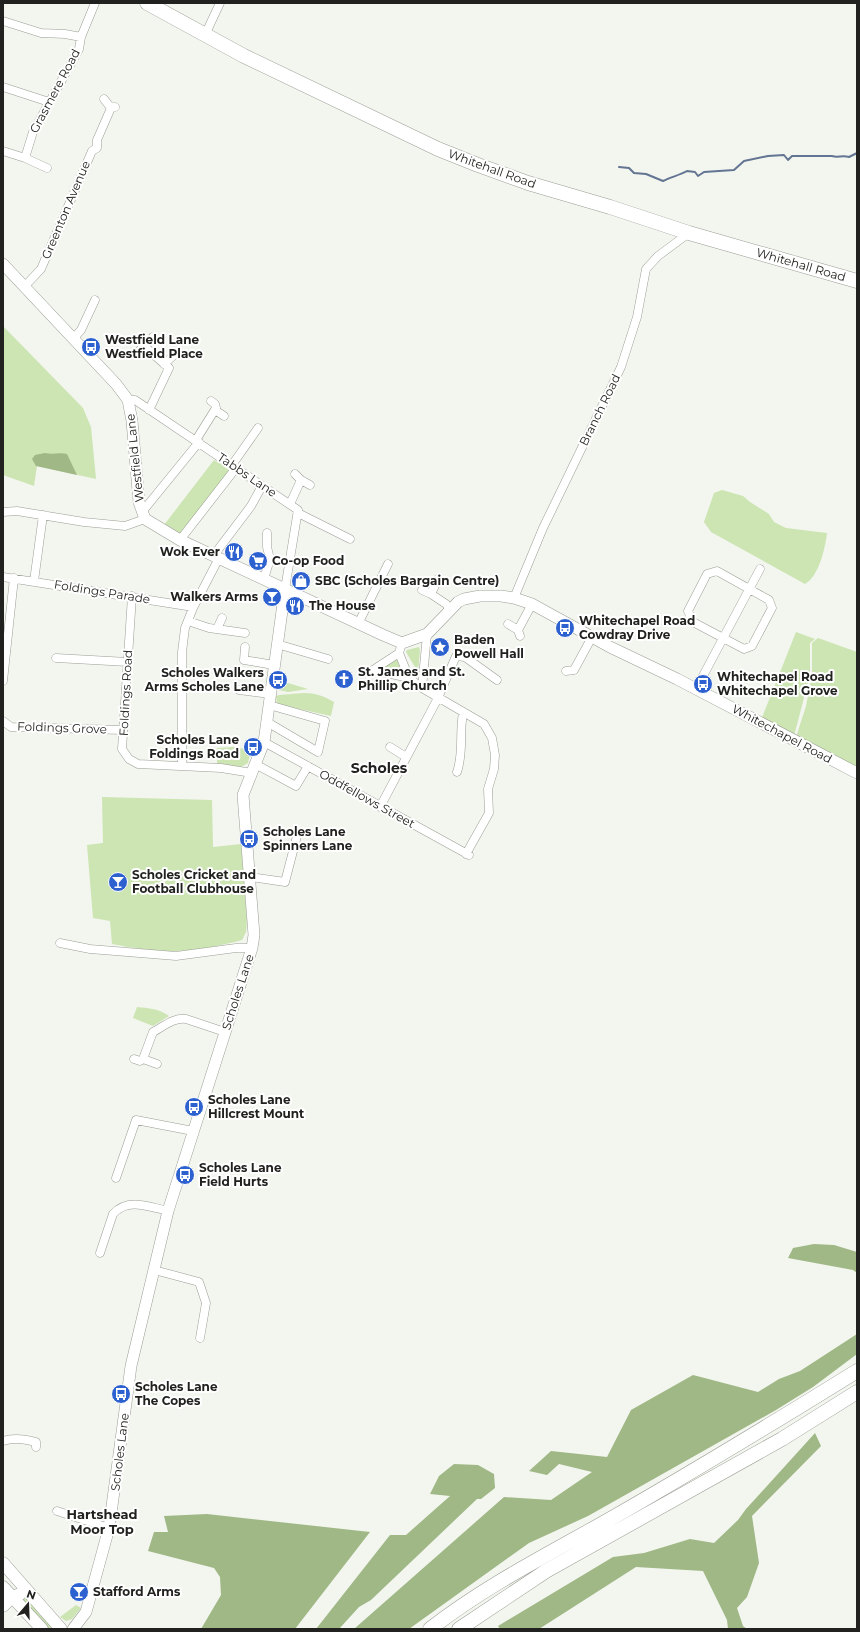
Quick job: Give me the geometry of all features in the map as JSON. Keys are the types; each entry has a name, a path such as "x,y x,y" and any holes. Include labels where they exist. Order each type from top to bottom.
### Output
{"highway":[{"name":"Whitehall Road","path":"148,3 244,56 438,149 528,184 610,207 689,233 857,281"},
{"path":"430,1629 454,1610 516,1571 704,1465 857,1371"},
{"path":"460,1629 546,1571 782,1439 857,1392"}],"main road":[{"name":"Westfield Lane","path":"3,264 116,384 128,400 132,421 139,502 143,516 180,540 358,624 400,648"},
{"name":"Scholes Lane","path":"73,1629 86,1612 109,1528 131,1366 168,1212 252,948 254,935 243,795 264,742 285,589"},
{"name":"Whitechapel Road","path":"426,634 464,599 500,596 514,598 532,604 610,648 696,689 857,773"},
{"path":"400,648 426,634"},
{"path":"3,1563 61,1629"},
{"path":"3,1569 11,1578 14,1588 12,1597"},
{"path":"3,1587 42,1629"},
{"path":"3,1606 12,1597 29,1593"}],"street":[{"name":"Grasmere Road","path":"25,158 32,132 78,50 81,37 96,3"},
{"path":"205,35 220,3"},
{"path":"3,21 41,33 65,34 81,37"},
{"path":"3,87 49,102"},
{"name":"Greenton Avenue","path":"24,287 41,269 92,151 97,148 97,140 113,108 104,99"},
{"path":"3,151 25,158 47,168"},
{"name":"Branch Road","path":"514,598 543,528 621,367 637,318 646,269 658,256 689,233"},
{"path":"73,339 81,330 95,300"},
{"path":"149,410 169,368 141,349 153,337"},
{"path":"164,364 173,356"},
{"name":"Tabbs Lane","path":"128,400 135,400 197,441 290,504 298,510 298,513"},
{"path":"211,401 215,404 216,409 224,416"},
{"path":"3,512 17,511 84,522 125,526 143,516 197,441 216,409"},
{"path":"180,540 234,466 258,428"},
{"path":"290,504 298,477 310,485"},
{"path":"182,766 182,652 188,621 217,557 251,506 262,486"},
{"path":"285,589 298,513 350,539"},
{"path":"34,581 43,515"},
{"path":"264,579 270,560 267,547 267,533"},
{"path":"358,624 388,564"},
{"path":"696,689 760,569"},
{"path":"717,571 769,600 772,608 752,646 744,649 723,638 693,622 688,611 707,574 717,571"},
{"name":"Foldings Parade","path":"3,577 132,596 193,608"},
{"path":"3,681 5,642 14,578"},
{"path":"431,594 438,579"},
{"path":"422,590 446,604 451,610"},
{"name":"Foldings Road","path":"132,596 122,749 129,759 138,764 253,768 296,786 308,766"},
{"path":"508,624 519,633 532,604"},
{"path":"217,629 222,618"},
{"path":"188,621 217,629 245,633"},
{"path":"422,688 426,634"},
{"path":"566,671 574,670 592,637"},
{"path":"277,644 328,660"},
{"path":"245,647 244,660 274,665"},
{"path":"410,678 400,648 373,670 410,678 422,688 463,712 461,729 461,759 457,772"},
{"path":"380,807 438,698 456,656 465,657 497,680"},
{"path":"56,658 128,662"},
{"path":"239,690 270,699 325,721 318,752 267,722"},
{"name":"Oddfellows Street","path":"264,742 468,855 489,813 488,789 494,769 496,755 492,738 484,724 463,712"},
{"name":"Foldings Grove","path":"3,721 11,727 123,730"},
{"path":"390,747 406,757"},
{"path":"250,877 285,882 298,832"},
{"path":"60,942 90,949 176,956 236,948 252,948"},
{"path":"143,1059 153,1032 180,1018 225,1032"},
{"path":"134,1059 140,1061 143,1059 157,1064"},
{"path":"116,1178 136,1120 193,1131"},
{"path":"100,1253 113,1214 116,1211 128,1204 132,1204 168,1212"},
{"path":"154,1270 199,1282 206,1303 200,1338"},
{"path":"3,1441 10,1439 24,1439 36,1442 36,1447"},
{"path":"57,1511 109,1528"}],"green space":[{"path":"3,326 83,408 91,427 96,479 37,466 34,486 3,475"},
{"path":"45,453 67,454 77,475 36,466 32,459 35,455"},
{"path":"214,460 230,469 181,534 164,525"},
{"path":"722,490 743,496 769,514 774,522 786,528 827,533 825,547 818,569 810,580 805,584 711,532 704,522 714,493"},
{"path":"796,632 815,639 810,643 810,675 794,736 761,720"},
{"path":"818,638 857,652 857,768 796,737 806,706 812,675 812,643"},
{"path":"419,647 418,672 406,652 407,650"},
{"path":"397,656 401,675 382,669 382,667"},
{"path":"278,680 308,689 288,692 279,690 277,688"},
{"path":"304,693 319,695 334,702 331,716 277,704 276,696"},
{"path":"234,747 251,750 248,763 241,767 217,765 217,748"},
{"path":"102,797 212,800 213,847 241,844 247,920 246,932 242,940 193,950 177,951 153,950 112,944 110,921 93,918 87,845 103,843"},
{"path":"137,1007 158,1010 169,1016 153,1026 133,1018"},
{"path":"814,1244 834,1245 857,1252 857,1273 853,1270 788,1258 793,1248"},
{"path":"857,1334 857,1354 813,1387 776,1410 588,1516 529,1543 409,1629 354,1629 504,1497 551,1500 592,1472 559,1464 547,1475 529,1471 551,1451 607,1457 631,1410 693,1375 758,1392 779,1379 800,1371"},
{"path":"815,1433 821,1446 752,1516 759,1563 747,1597 737,1608 743,1626 747,1629 728,1629 727,1620 703,1571 636,1567 539,1629 500,1629 498,1626 613,1557 644,1553 690,1539 714,1543 738,1520 746,1509"},
{"path":"454,1464 478,1465 494,1474 495,1488 481,1499 477,1499 371,1600 359,1607 339,1629 316,1629 390,1535 406,1535 450,1496 430,1494 439,1476"},
{"path":"207,1514 370,1532 295,1629 201,1629 221,1595 220,1577 214,1568 148,1551 154,1532 168,1532 164,1516"},
{"path":"26,1597 56,1629 46,1629 22,1599"},
{"path":"76,1605 81,1608 72,1619 66,1621 60,1617"}],"waterway":[{"path":"619,167 629,168 634,173 646,174 663,181 687,171 695,172 698,176 704,172 734,170 744,161 768,156 784,155 788,160 792,156 849,157 857,153"}],"place":[{"name":"Westfield Lane Westfield Place","path":"91,347"},
{"name":"Wok Ever","path":"234,552"},
{"name":"Co-op Food","path":"258,561"},
{"name":"SBC (Scholes Bargain Centre)","path":"301,581"},
{"name":"Walkers Arms","path":"272,597"},
{"name":"The House","path":"295,606"},
{"name":"Whitechapel Road Cowdray Drive","path":"565,628"},
{"name":"Baden Powell Hall","path":"440,647"},
{"name":"St. James and St. Phillip Church","path":"344,679"},
{"name":"Scholes Walkers Arms Scholes Lane","path":"278,680"},
{"name":"Whitechapel Road Whitechapel Grove","path":"703,684"},
{"name":"Scholes Lane Foldings Road","path":"253,747"},
{"name":"Scholes Lane Spinners Lane","path":"249,839"},
{"name":"Scholes Cricket and Football Clubhouse","path":"118,882"},
{"name":"Scholes Lane Hillcrest Mount","path":"194,1107"},
{"name":"Scholes Lane Field Hurts","path":"185,1175"},
{"name":"Scholes Lane The Copes","path":"121,1394"},
{"name":"Stafford Arms","path":"79,1592"}],"district":[{"name":"Scholes","path":"379,768"},
{"name":"Hartshead Moor Top","path":"102,1522"}]}
